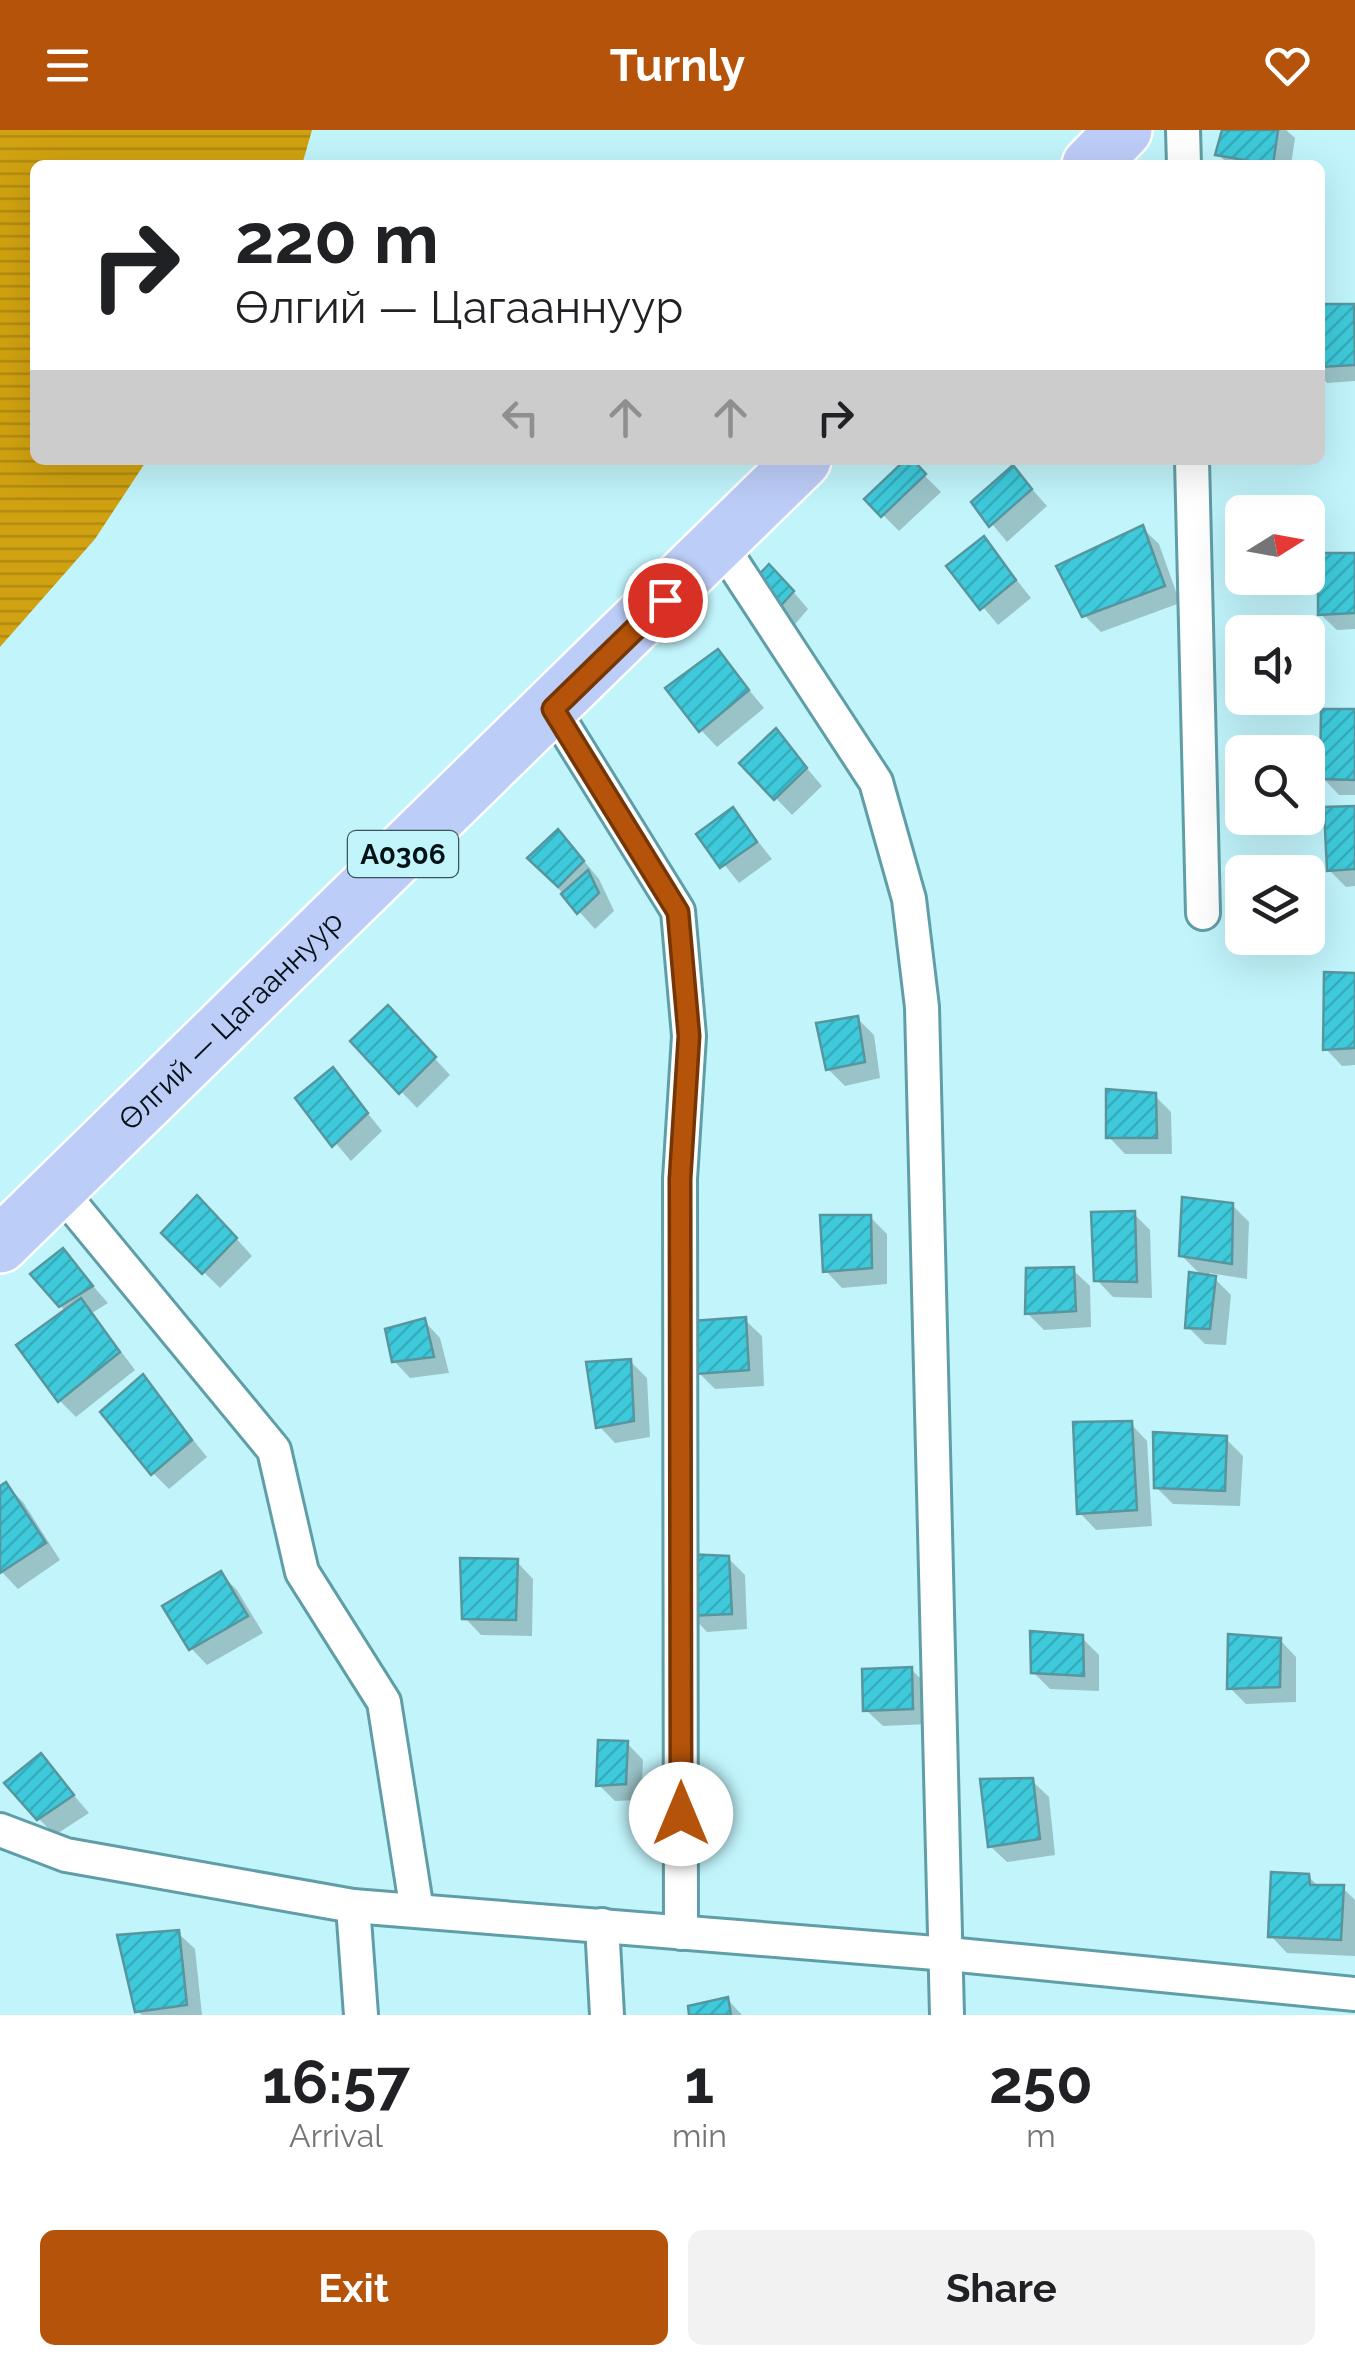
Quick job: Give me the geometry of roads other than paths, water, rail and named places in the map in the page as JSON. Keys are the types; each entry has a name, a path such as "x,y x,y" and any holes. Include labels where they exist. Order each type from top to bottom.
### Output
{"highway":[{"path":"1095,160 1124,130"},
{"name":"Өлгий — Цагааннуур","path":"0,1246 799,465"}],"street":[{"path":"1183,130 1184,160"},
{"path":"1192,465 1204,913"},
{"path":"721,545 876,782 909,898 922,1007 947,2015"},
{"path":"553,709 678,912 689,1036 680,1179 681,1933"},
{"path":"58,1188 274,1450 302,1572 384,1702 417,1911"},
{"path":"0,1830 66,1856 353,1906 948,1954 1341,2001"},
{"path":"353,1906 362,2015"},
{"path":"602,1925 608,2015"}]}
